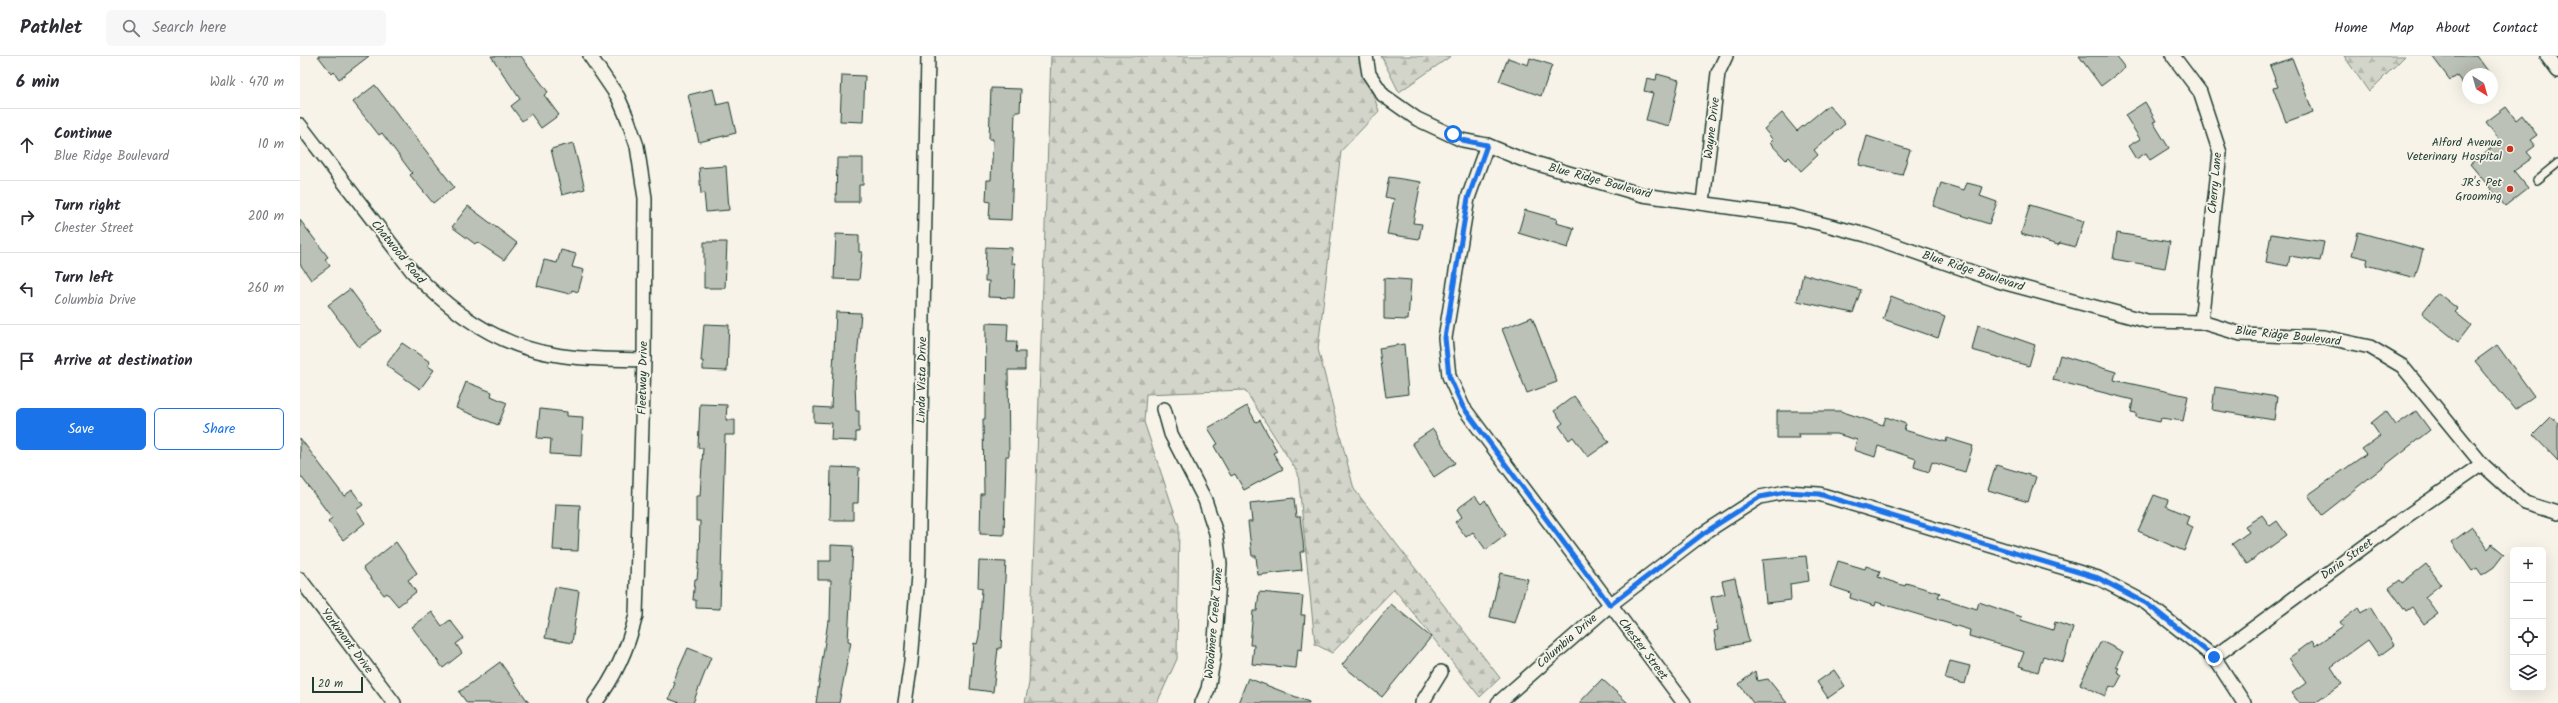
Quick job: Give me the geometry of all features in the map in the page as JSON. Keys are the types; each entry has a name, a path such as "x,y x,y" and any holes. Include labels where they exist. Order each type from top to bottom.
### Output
{"street":[{"name":"Fleetway Drive","path":"590,56 618,97 628,120 642,174 645,198 644,360 636,615 625,654 611,680 595,703"},
{"name":"Linda Vista Drive","path":"905,703 912,656 918,575 928,56"},
{"name":"Blue Ridge Boulevard","path":"1366,56 1369,74 1383,95 1417,119 1462,140 1487,145 1521,159 1643,195 1702,202 1791,216 1866,234 1998,281 2147,321 2201,322 2241,334 2324,337 2370,347 2402,366 2482,464 2525,502 2558,513"},
{"name":"Wayne Drive","path":"1702,202 1718,72 1726,56"},
{"name":"Cherry Lane","path":"2174,56 2200,92 2220,153 2201,322"},
{"path":"2547,56 2558,71"},
{"name":"Chatwood Road","path":"300,125 412,271 429,290 464,317 498,336 551,354 590,359 644,360"},
{"name":"Chester Street","path":"1487,145 1468,198 1447,322 1445,338 1449,376 1463,407 1684,703"},
{"name":"Woodmere Creek Lane","path":"1164,409 1170,434 1205,500 1216,533 1220,564 1214,648 1208,689 1202,703"},
{"name":"Daria Street","path":"2214,657 2390,528 2482,464"},
{"name":"Columbia Drive","path":"1498,703 1610,605 1704,533 1760,497 1786,492 1819,494 2098,578 2146,603 2214,657 2244,703"},
{"name":"Yorkmont Drive","path":"300,579 394,703"},
{"path":"1422,703 1441,672"}],"lane":[{"path":"2537,180 2558,163"}],"green space":[{"path":"1051,56 1359,56 1379,111 1341,151 1318,349 1354,489 1500,678 1480,697 1394,589 1332,653 1315,644 1298,473 1245,390 1146,394 1144,422 1179,526 1177,659 1157,703 1025,703 1029,683"},
{"path":"1381,56 1451,56 1399,92"},
{"path":"2344,56 2405,56 2369,92"}],"building":[{"path":"318,56 369,56 339,79 334,72 332,74"},
{"path":"491,56 521,56 548,92 544,95 559,115 541,128 531,114 522,121 511,106 520,99"},
{"path":"2079,56 2116,56 2125,68 2101,86"},
{"path":"2432,56 2477,56 2486,68 2462,68 2462,83 2457,76 2450,80"},
{"path":"1508,58 1528,65 1530,58 1552,65 1541,96 1499,81"},
{"path":"2292,58 2313,112 2286,122 2273,88 2278,87 2270,66"},
{"path":"1657,74 1679,80 1669,126 1646,120 1653,93 1644,91 1647,78 1656,80"},
{"path":"842,75 865,76 863,122 840,121"},
{"path":"375,85 454,187 433,203 410,175 412,173 382,133 379,135 353,102"},
{"path":"991,88 1021,89 1020,112 1015,112 1011,220 989,219 990,202 986,201 987,180 991,180 993,139 989,139"},
{"path":"713,89 717,105 729,102 736,133 699,142 688,95"},
{"path":"2145,102 2156,121 2153,122 2169,148 2150,160 2146,153 2136,159 2128,146 2140,139 2125,115"},
{"path":"1829,105 1845,124 1814,150 1818,155 1801,171 1789,157 1786,160 1770,143 1773,140 1764,129 1782,113 1797,131"},
{"name":"Alford Avenue Veterinary Hospital","path":"2506,107 2516,120 2522,115 2537,135 2530,140 2535,146 2527,152 2532,158 2514,171 2528,188 2505,206 2470,164 2500,141 2486,122"},
{"path":"1867,136 1910,150 1902,175 1859,165"},
{"path":"573,143 585,189 562,195 551,149"},
{"path":"837,158 863,158 863,185 859,185 859,202 836,202"},
{"path":"726,166 729,210 706,212 704,193 701,194 699,168"},
{"path":"1389,177 1421,182 1413,223 1422,224 1419,239 1387,234 1394,199 1385,197"},
{"path":"1941,183 1964,190 1967,183 1983,187 1980,196 1997,202 1989,224 1933,206"},
{"path":"2030,205 2084,221 2076,247 2060,243 2058,245 2021,234"},
{"path":"468,206 517,243 504,260 477,242 475,244 452,227"},
{"path":"1525,210 1557,219 1556,223 1574,228 1568,248 1518,233"},
{"path":"300,220 328,257 325,259 330,266 311,280 300,264"},
{"path":"2358,232 2423,250 2415,278 2366,265 2368,259 2352,255"},
{"path":"2117,233 2170,242 2165,268 2113,259"},
{"path":"836,234 859,235 859,252 862,252 859,280 834,279"},
{"path":"2271,234 2324,242 2320,261 2290,256 2288,266 2266,262"},
{"path":"704,242 727,242 725,288 704,288"},
{"path":"986,247 1012,248 1011,263 1015,263 1014,298 988,297 989,281 985,281"},
{"path":"561,250 576,254 572,267 584,270 578,292 572,290 570,294 537,286 544,260 557,263"},
{"path":"1803,274 1861,290 1853,313 1797,301"},
{"path":"1384,278 1411,280 1408,320 1384,319"},
{"path":"350,289 381,331 359,347 328,305"},
{"path":"2438,293 2458,309 2455,312 2471,325 2458,342 2422,313"},
{"path":"1891,296 1945,317 1938,338 1883,319"},
{"path":"836,312 861,313 855,382 856,411 859,411 859,432 856,432 856,441 831,440 832,423 814,422 814,407 831,408"},
{"path":"1532,317 1557,382 1527,393 1502,329"},
{"path":"986,323 1008,324 1007,342 1017,342 1016,352 1025,352 1025,370 1008,370 1009,456 1006,456 1004,535 980,534 981,494 984,494 983,419 985,419"},
{"path":"704,324 729,325 727,371 703,370 703,361 701,361"},
{"path":"1978,325 2035,345 2029,366 1972,350"},
{"path":"402,343 430,362 428,366 434,370 420,389 386,365"},
{"path":"1404,344 1408,394 1386,397 1379,348"},
{"path":"2497,345 2534,396 2515,410 2475,361"},
{"path":"2060,355 2116,372 2114,380 2188,396 2183,421 2161,418 2160,422 2136,417 2136,413 2131,412 2133,400 2053,380"},
{"path":"466,382 492,392 491,396 507,403 498,425 456,408"},
{"path":"2215,387 2277,397 2274,420 2212,410"},
{"path":"1574,396 1609,442 1588,457 1573,437 1569,440 1559,426 1563,423 1554,411"},
{"path":"700,404 727,405 726,420 735,420 735,435 725,435 720,609 696,608 696,600 693,600 699,559 700,521 696,521 696,496 700,496 703,448 698,448"},
{"path":"1247,406 1256,422 1260,420 1277,451 1273,453 1283,469 1244,490 1235,474 1231,476 1214,446 1218,444 1208,428"},
{"path":"540,409 567,412 567,416 583,417 581,456 550,454 551,439 537,438"},
{"path":"1777,411 1840,411 1883,425 1886,417 1906,424 1904,430 1946,442 1947,438 1973,446 1965,472 1932,462 1929,472 1914,467 1916,459 1878,446 1875,457 1854,450 1857,440 1837,434 1798,434 1799,438 1777,438"},
{"path":"2386,411 2396,425 2416,411 2430,430 2322,515 2308,495 2366,454 2362,449 2380,436 2371,423"},
{"path":"2551,417 2558,423 2558,461 2533,435"},
{"path":"1433,429 1455,463 1434,477 1412,443"},
{"path":"300,438 344,496 352,490 363,505 356,510 365,523 343,540 328,521 332,518 300,475"},
{"path":"1996,465 2036,477 2028,502 1988,490"},
{"path":"831,467 859,468 858,503 853,503 853,520 830,520"},
{"path":"2154,495 2168,500 2166,506 2189,516 2186,524 2193,527 2184,551 2138,531"},
{"path":"1475,496 1481,504 1485,500 1506,535 1486,550 1473,532 1466,537 1455,522 1462,517 1457,509"},
{"path":"1294,498 1296,517 1300,517 1303,541 1304,552 1300,552 1302,570 1258,575 1256,556 1252,556 1248,522 1252,522 1250,503"},
{"path":"556,504 580,505 578,551 553,550"},
{"path":"2262,515 2270,526 2277,521 2287,535 2247,564 2232,544 2249,532 2245,526"},
{"path":"2472,527 2488,549 2492,544 2504,554 2494,567 2482,575 2477,568 2472,571 2452,542"},
{"path":"396,542 417,573 408,580 416,592 398,606 387,593 384,595 363,568"},
{"path":"831,545 853,546 848,641 851,642 839,703 816,703 828,621 830,621 831,580 818,580 818,561 831,561"},
{"path":"1806,556 1809,581 1790,584 1791,600 1766,603 1762,560"},
{"path":"979,561 1006,562 1001,648 998,648 993,692 970,689 974,643 977,644 979,636 982,588 978,587"},
{"path":"1838,561 1865,569 1866,566 1880,571 1878,577 1905,586 1906,583 1940,593 1938,597 1977,609 1979,602 2022,617 2021,620 2053,630 2055,622 2073,628 2063,662 2043,656 2038,672 2019,666 2024,652 1969,636 1970,630 1876,602 1875,606 1850,598 1851,593 1830,586"},
{"path":"2426,564 2441,584 2425,597 2438,614 2424,624 2412,607 2406,611 2389,588 2400,580 2402,583"},
{"path":"1500,573 1528,579 1515,623 1490,617"},
{"path":"1735,578 1749,642 1717,649 1714,631 1718,630 1711,597 1725,594 1722,581"},
{"path":"555,587 579,591 572,643 545,638"},
{"path":"1259,592 1303,596 1301,615 1305,615 1302,650 1298,649 1296,668 1252,664 1254,645 1250,645 1253,611 1257,611"},
{"path":"1391,604 1431,637 1382,697 1342,665"},
{"path":"2370,607 2394,645 2379,656 2368,640 2331,667 2342,684 2315,703 2299,703 2292,693 2306,683 2289,658 2312,641 2315,646 2343,626 2340,622 2358,608 2361,613"},
{"path":"432,612 442,626 450,620 464,638 456,644 462,653 443,668 412,627"},
{"path":"2101,641 2123,652 2116,666 2119,667 2117,672 2122,675 2115,688 2110,686 2105,696 2080,684"},
{"path":"688,648 711,657 693,703 680,703 669,699 675,683 673,682"},
{"path":"1950,661 1970,666 1965,684 1945,679"},
{"path":"500,662 529,703 467,703 459,692"},
{"path":"1834,670 1845,686 1828,698 1817,682"},
{"path":"1755,671 1757,681 1768,679 1787,703 1753,703 1739,684"},
{"path":"1248,678 1309,702 1309,703 1238,703"},
{"path":"1602,679 1628,703 1579,703"}],"place":[{"name":"Alford Avenue Veterinary Hospital","path":"2510,149"},
{"name":"JR's Pet Grooming","path":"2510,189"}],"route":[{"path":"1453,134 1462,140 1487,145 1468,198 1445,338 1449,376 1463,407 1610,605 1704,533 1760,497 1786,492 1819,494 2098,578 2146,603 2214,657"}]}
